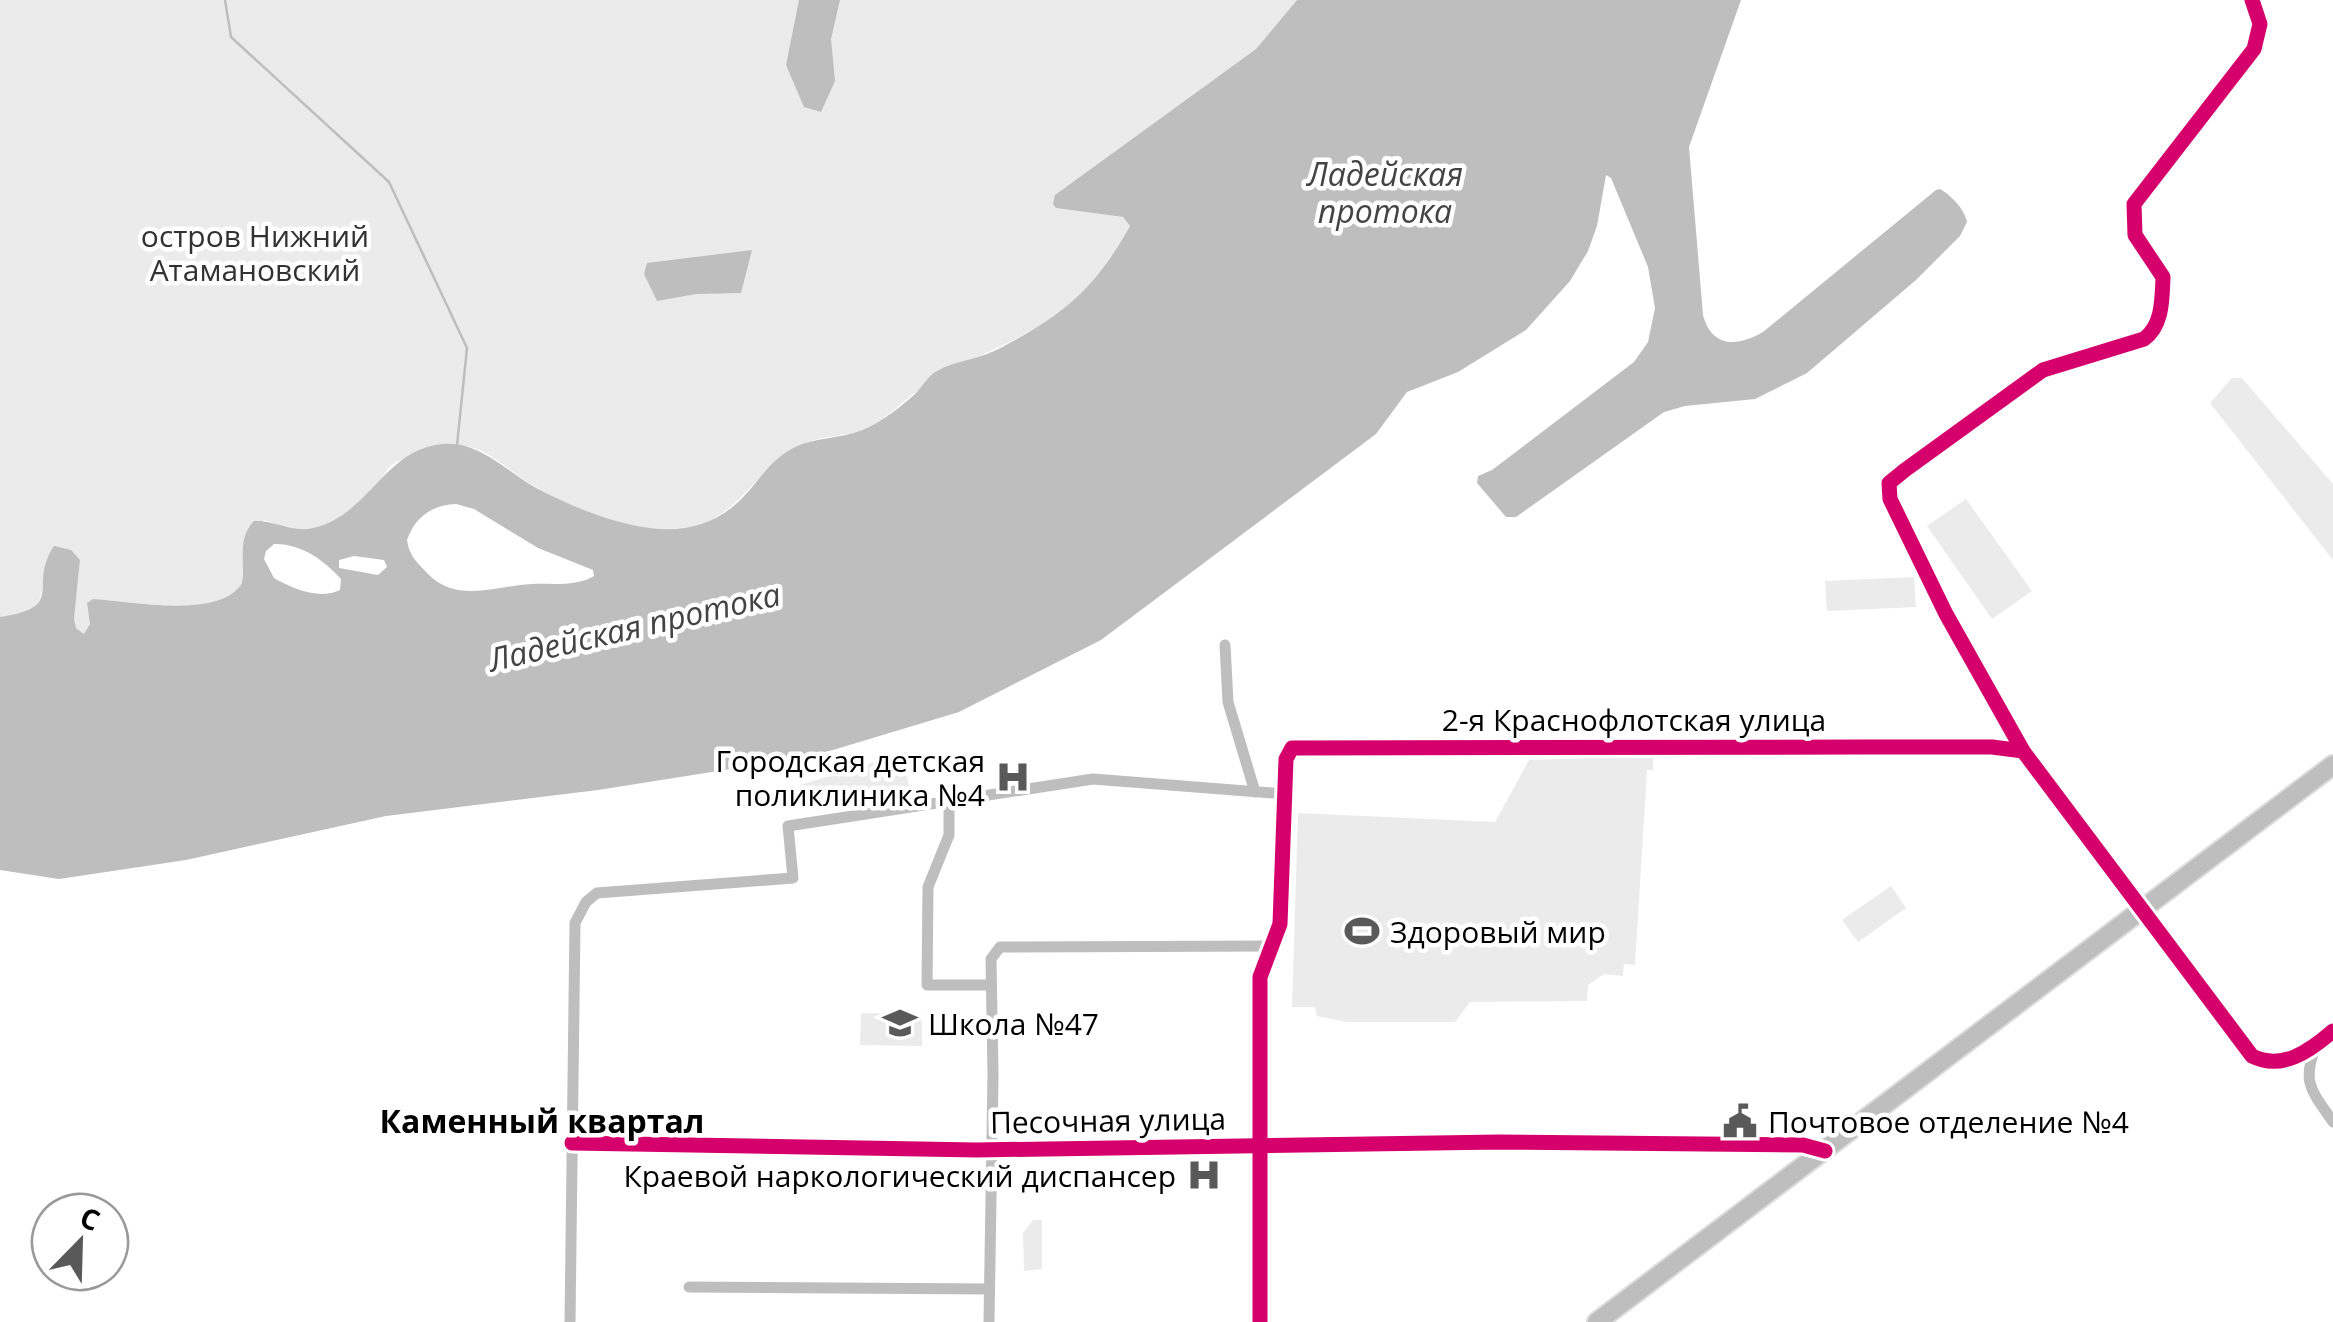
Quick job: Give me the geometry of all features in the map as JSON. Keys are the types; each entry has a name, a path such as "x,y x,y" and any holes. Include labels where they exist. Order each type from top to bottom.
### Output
{"main road":[{"path":"1597,1322 2333,765"}],"street":[{"path":"2252,0 2260,24 2254,50 2134,204 2135,235 2164,277 2158,319 2151,334 2042,370 1889,483 1890,499 1946,614 2024,751 2252,1056 2278,1063 2316,1046 2333,1031"},
{"path":"1225,645 1228,702 1255,792"},
{"name":"2-я Краснофлотская улица","path":"1284,794 1288,752 1297,746 1992,747 2024,751"},
{"path":"570,1322 575,923 586,902 597,893 793,878 788,826 1093,779 1284,794 1280,924 1260,977 1260,1322"},
{"path":"949,804 950,836 928,886 927,986 992,985"},
{"path":"989,1322 991,959 1000,947 1274,946"},
{"path":"2316,1046 2308,1066 2308,1083 2333,1122"},
{"name":"Песочная улица","path":"572,1144 991,1150 1259,1144 1803,1145 1825,1151"},
{"path":"689,1286 989,1289"}],"green space":[{"name":"остров Нижний Атамановский","path":"0,0 1297,0 1256,49 1055,195 1056,208 1123,217 1130,226 1100,275 1077,300 1040,326 939,377 873,425 858,432 813,440 787,453 713,520 670,530 617,522 549,494 481,451 462,446 448,448 396,462 358,505 320,526 300,530 264,520 243,544 242,583 231,594 215,601 174,606 93,599 87,608 91,616 89,630 84,634 75,627 74,619 80,560 46,564 37,604 25,612 0,617"},
{"path":"2232,378 2242,378 2333,484 2333,560 2210,403"},
{"path":"1966,499 2032,591 1992,619 1927,526"},
{"path":"1914,577 1916,607 1827,611 1825,581"},
{"path":"901,754 911,793 805,808 800,785"},
{"path":"1653,756 1653,770 1647,770 1635,965 1624,964 1623,976 1604,974 1588,985 1587,1001 1470,1002 1455,1022 1347,1022 1317,1016 1315,1007 1292,1007 1298,813 1495,822 1529,760"},
{"path":"1891,886 1906,908 1858,942 1842,920"},
{"path":"861,1013 922,1014 922,1046 860,1045"},
{"path":"1033,1220 1042,1220 1042,1269 1024,1271 1023,1233"}],"water":[{"path":"799,0 840,0 831,39 835,81 821,112 804,107 786,65"},
{"name":"Ладейская протока","path":"1297,0 1741,0 1689,147 1703,315 1713,334 1727,342 1763,332 1936,190 1953,199 1967,222 1960,236 1916,280 1807,373 1755,399 1664,412 1516,517 1506,517 1477,483 1478,476 1492,470 1634,362 1648,342 1655,308 1648,267 1611,178 1606,175 1588,251 1570,281 1526,330 1458,372 1407,392 1376,434 1101,640 959,712 794,759 598,790 386,816 186,860 59,879 0,870 0,617 21,613 40,601 47,560 54,546 71,550 80,560 74,619 76,628 84,634 90,624 87,603 93,599 173,606 215,601 231,594 242,583 245,535 254,521 305,529 332,521 405,458 442,444 480,452 549,495 621,522 677,529 702,524 735,505 788,451 873,425 905,403 937,371 994,351 1057,314 1089,285 1130,226 1123,217 1056,208 1055,195 1256,49","holes":["456,504 474,509 538,548 593,570 594,576 572,583 476,591 450,588 438,582 414,558 407,540 426,514","274,544 284,544 311,554 341,579 340,590 315,593 281,582 274,578 264,559","354,556 384,560 387,567 378,575 339,568 339,560"]},
{"path":"752,250 741,293 696,294 657,301 644,274 647,263"}],"waterway":[{"path":"225,0 231,37 389,182 467,348 457,445"}],"cycle path":[{"path":"2252,0 2260,24 2254,49 2134,204 2135,235 2163,277 2160,311 2150,333 2144,339 2043,370 1889,483 1890,499 1946,614 2023,751 2252,1056 2274,1061 2295,1057 2333,1031"},
{"path":"1260,1322 1260,977 1280,924 1286,759 1292,748 1992,747 2023,751"},
{"path":"572,1143 977,1150 1499,1142 1803,1145 1825,1151"}],"place":[{"name":"Городская детская поликлиника №4","path":"1013,777"},
{"name":"Здоровый мир","path":"1362,931"},
{"name":"Школа №47","path":"900,1023"},
{"name":"Почтовое отделение №4","path":"1740,1121"},
{"name":"Краевой наркологический диспансер","path":"1204,1175"}],"district":[{"name":"Каменный квартал","path":"542,1120"}]}
